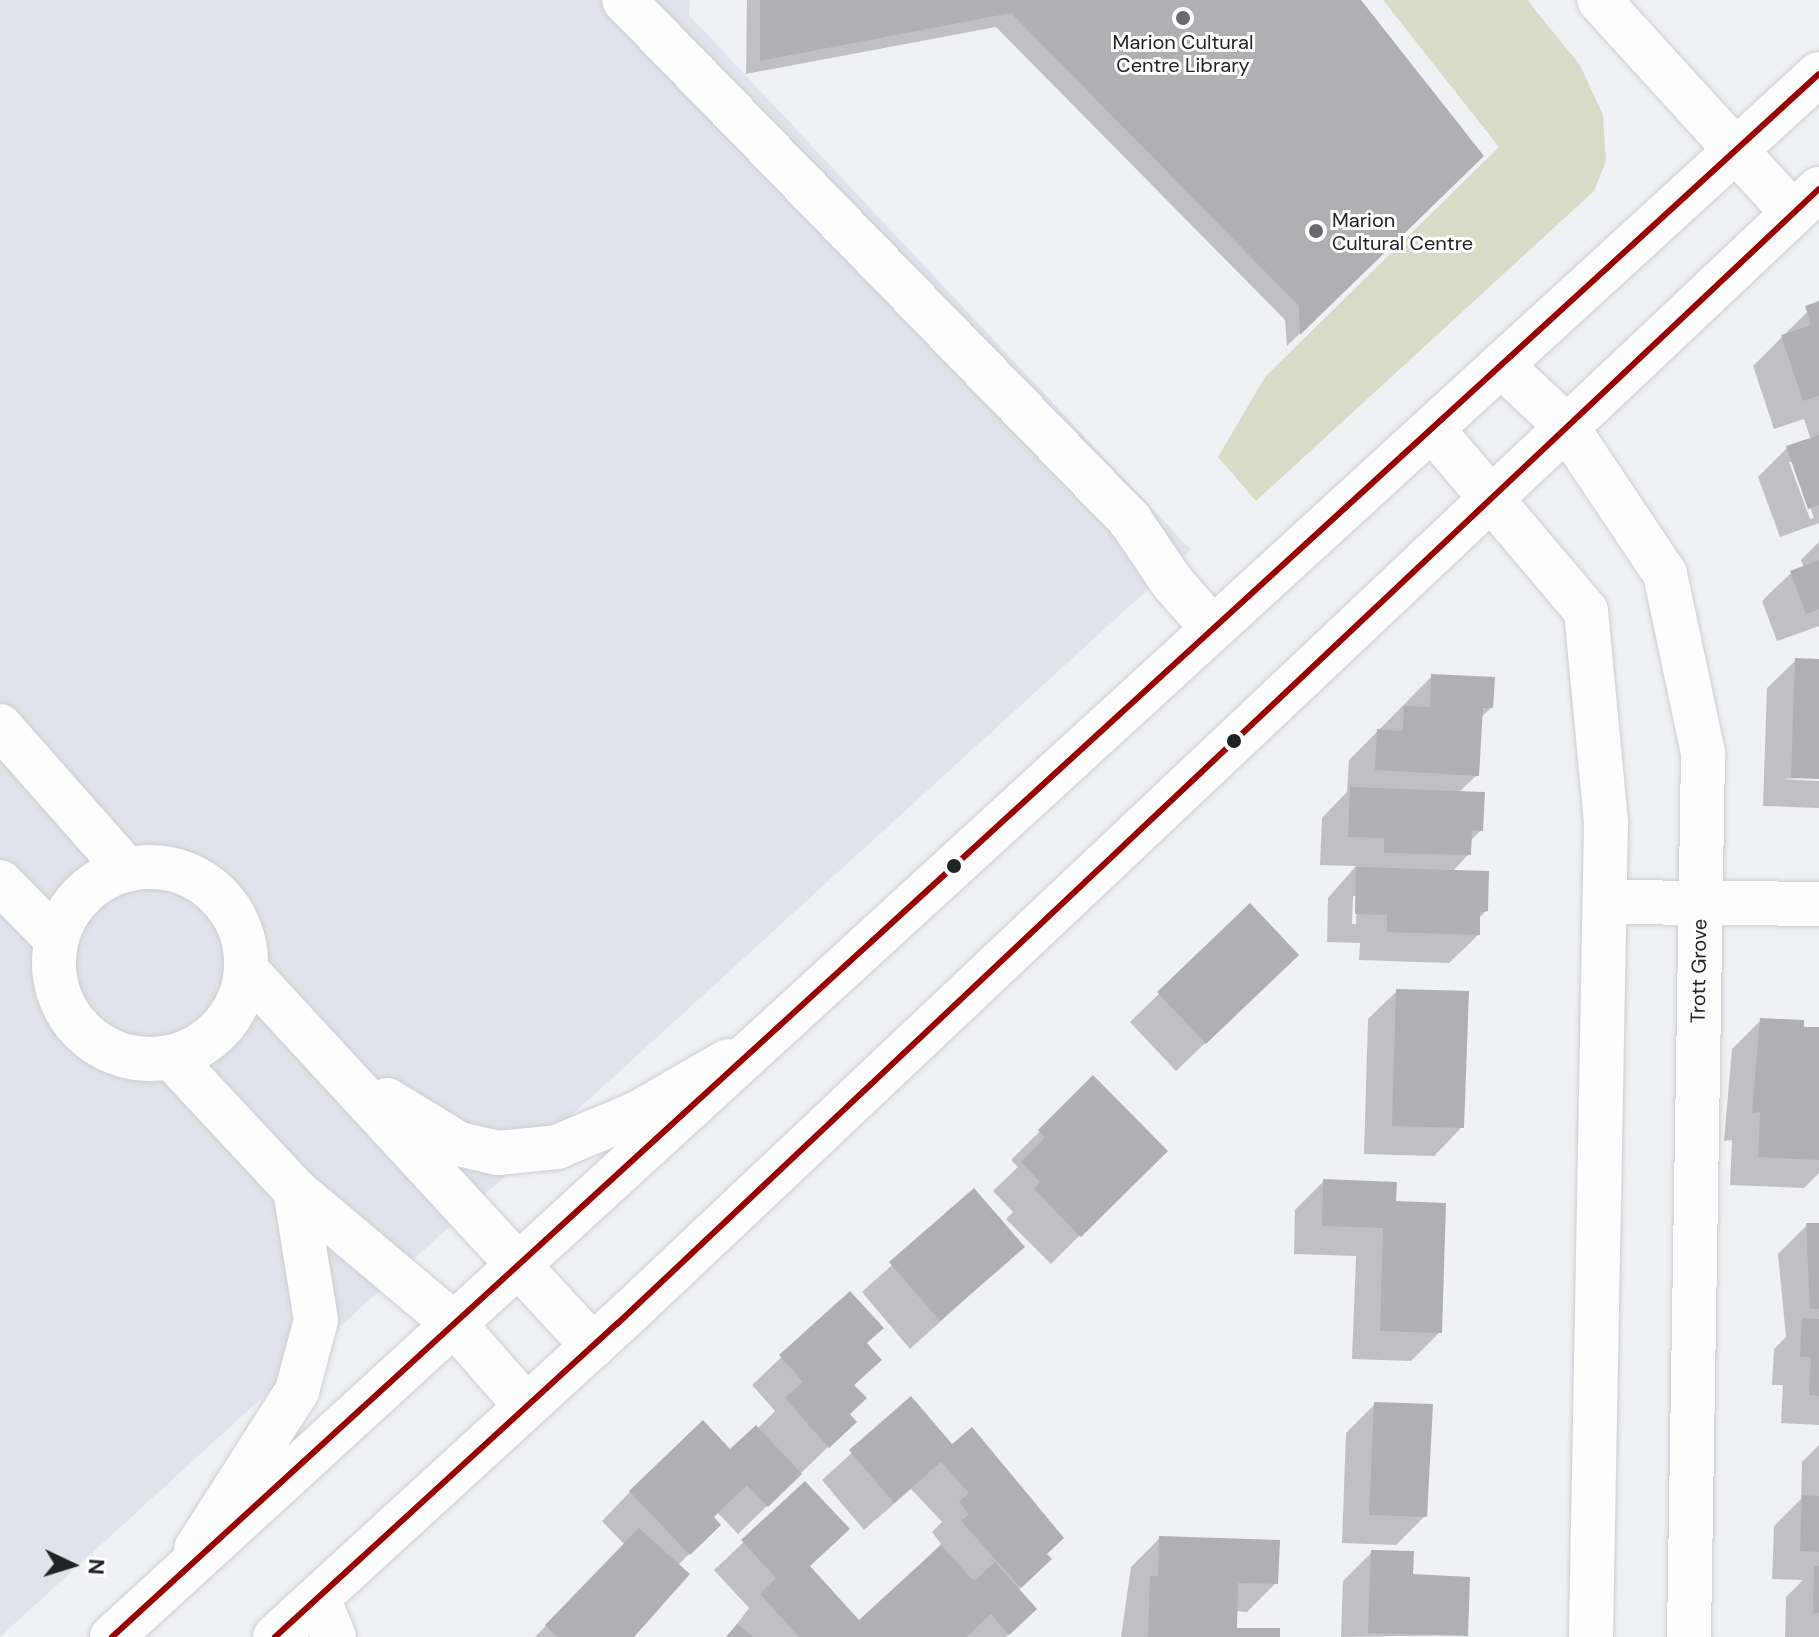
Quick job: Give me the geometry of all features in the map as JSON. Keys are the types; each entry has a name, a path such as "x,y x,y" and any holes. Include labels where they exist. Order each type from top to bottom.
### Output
{"street":[{"path":"624,0 1130,520 1172,582 1213,629"},
{"path":"275,1637 326,1617 526,1406 1493,499 1566,426 1806,201 1736,153 1599,0"},
{"path":"112,1637 1503,367 1819,74"},
{"name":"Trott Grove","path":"1503,367 1566,426 1665,574 1703,753 1689,1637"},
{"path":"1433,430 1586,611 1606,823 1591,1637"},
{"path":"3,731 127,870"},
{"path":"159,867 191,876 217,893 244,942 246,970 239,1000 223,1026 200,1046 171,1057 120,1054 78,1026 61,1000 55,970 57,940 83,895 103,879 127,870 159,867"},
{"path":"0,882 57,940"},
{"path":"1605,902 1819,904"},
{"path":"246,970 593,1346"},
{"path":"338,1069 459,1144 498,1153 557,1147 636,1114 764,1040"},
{"path":"171,1057 295,1190 454,1324 526,1406"},
{"path":"177,1577 297,1391 316,1320 295,1190"}],"shaded area":[{"path":"0,0 690,0 689,15 1191,550 0,1637"}],"green space":[{"path":"1383,0 1527,0 1580,65 1603,115 1606,161 1594,191 1256,501 1218,457 1265,377 1499,147"}],"building":[{"name":"Marion Cultural Centre","path":"760,0 1361,0 1484,156 1300,335 1299,306 1011,13 760,61"},
{"path":"1819,301 1819,396 1803,401 1781,335 1811,325 1805,306"},
{"path":"1819,435 1819,505 1808,509 1786,446"},
{"path":"1819,560 1819,609 1806,614 1790,571"},
{"path":"1795,658 1819,659 1819,779 1791,778"},
{"path":"1431,674 1495,677 1493,708 1483,708 1479,776 1375,770 1377,729 1403,731 1404,706 1430,707"},
{"path":"1350,787 1485,792 1483,831 1472,830 1471,855 1384,853 1384,838 1348,837"},
{"path":"1356,867 1489,871 1488,911 1480,912 1480,935 1387,932 1387,915 1355,914"},
{"path":"1250,903 1299,955 1206,1044 1157,992"},
{"path":"1396,989 1469,991 1464,1128 1392,1126"},
{"path":"1760,1018 1804,1020 1804,1027 1819,1027 1819,1160 1758,1157 1760,1112 1752,1113"},
{"path":"1093,1075 1168,1151 1081,1237 1034,1189 1040,1182 1021,1162 1045,1137 1038,1130"},
{"path":"1323,1179 1397,1182 1396,1201 1446,1203 1442,1333 1380,1331 1383,1228 1322,1226"},
{"path":"974,1188 1025,1247 940,1321 889,1262"},
{"path":"1806,1223 1819,1223 1819,1309 1810,1309"},
{"path":"850,1291 884,1328 867,1343 882,1360 854,1385 867,1398 850,1414 857,1422 829,1448 785,1398 803,1382 779,1355"},
{"path":"1802,1318 1819,1319 1819,1396 1809,1395 1811,1357 1800,1357"},
{"path":"911,1396 952,1444 972,1427 1064,1538 1047,1554 1052,1559 1021,1588 961,1521 969,1514 959,1502 969,1493 941,1462 894,1503 849,1450"},
{"path":"1374,1402 1433,1404 1427,1517 1369,1515"},
{"path":"703,1420 730,1449 756,1425 802,1474 768,1507 747,1485 714,1517 721,1525 690,1555 629,1491"},
{"path":"805,1481 850,1529 810,1566 859,1620 941,1545 974,1581 995,1562 1037,1609 1009,1635 991,1614 966,1637 799,1637 760,1594 776,1578 741,1540"},
{"path":"1802,1495 1819,1496 1819,1552 1800,1551"},
{"path":"639,1528 690,1574 634,1637 558,1637 545,1625"},
{"path":"1159,1536 1280,1540 1278,1584 1238,1583 1237,1628 1280,1628 1280,1637 1148,1637 1150,1576 1158,1576"},
{"path":"1371,1550 1414,1551 1413,1574 1470,1577 1468,1636 1368,1633"},
{"path":"1814,1566 1819,1566 1819,1613 1813,1613"},
{"path":"737,1624 753,1637 726,1637"}],"transit line":[{"path":"112,1637 1819,74"},
{"path":"275,1637 617,1324 1819,189"}],"place":[{"name":"Marion Cultural Centre Library","path":"1183,18"},
{"name":"Marion Cultural Centre","path":"1316,231"}]}
